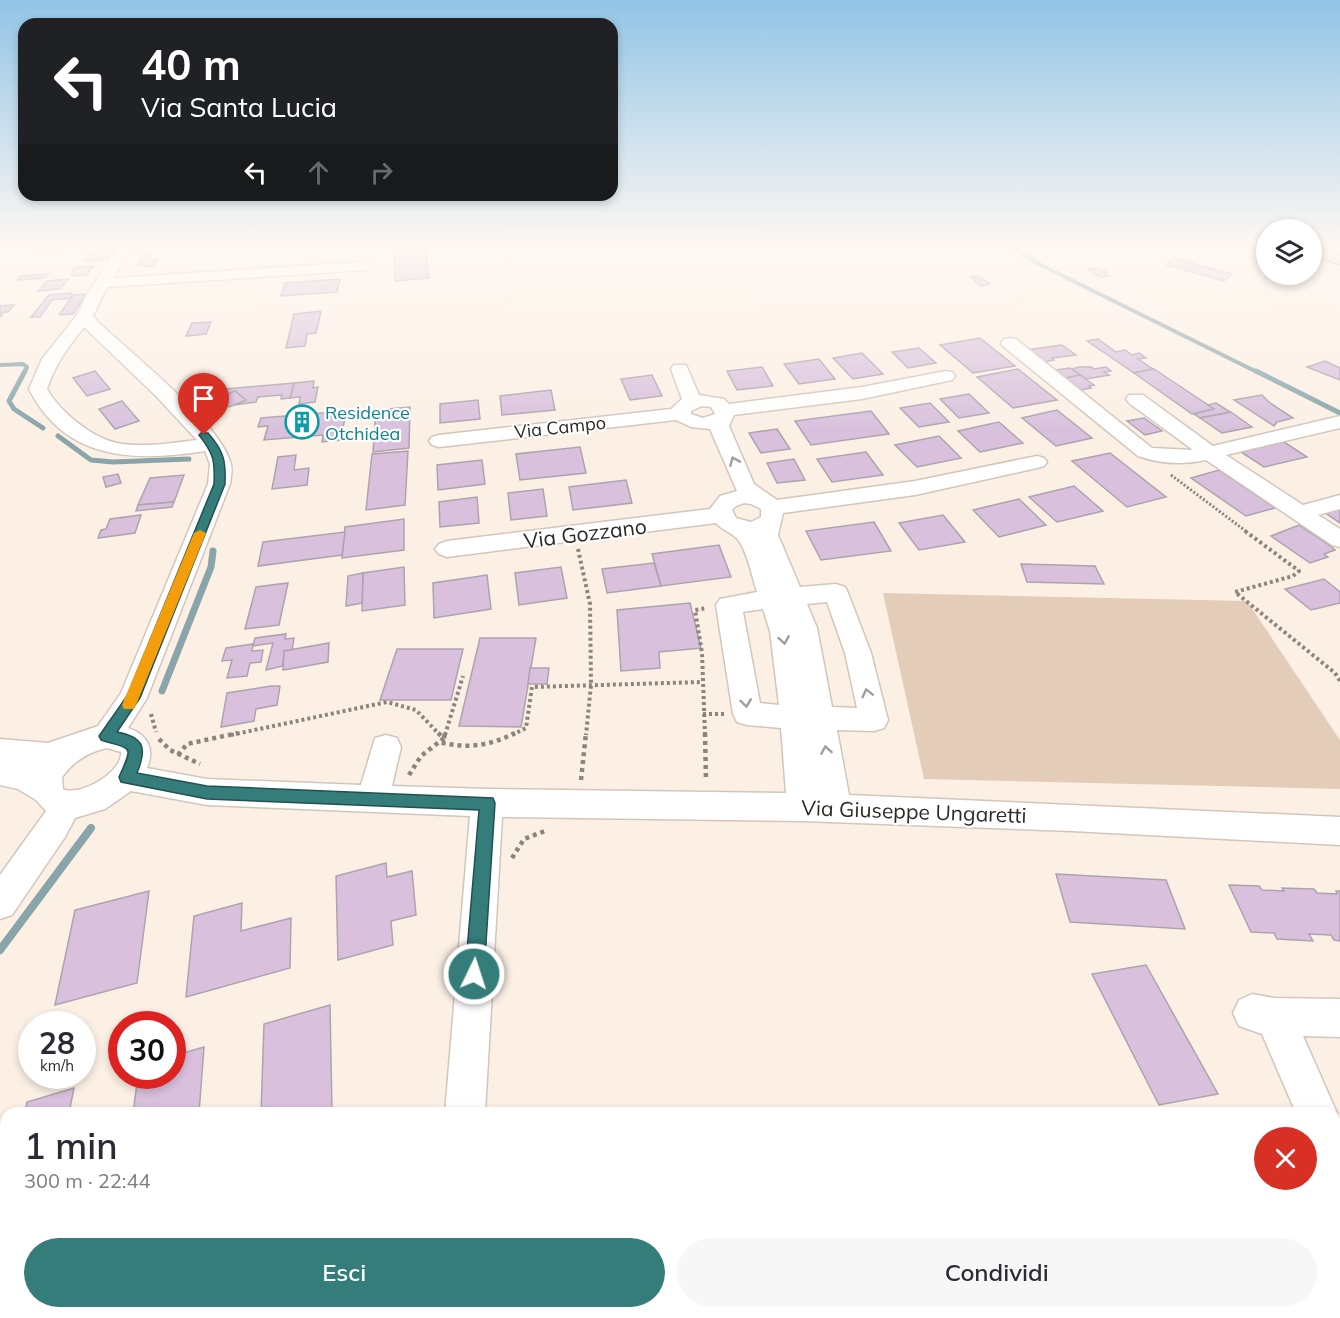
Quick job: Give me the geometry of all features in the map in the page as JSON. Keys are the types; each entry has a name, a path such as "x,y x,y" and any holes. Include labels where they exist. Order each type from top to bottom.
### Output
{"street":[{"path":"89,308 43,371 38,389 47,405 70,425 108,447 128,450 212,444"},
{"path":"85,316 92,326 196,426 212,444 220,462 219,484 133,698 106,736"},
{"path":"1010,342 1014,348 1145,452 1151,454 1191,457 1340,423"},
{"path":"680,369 690,413 702,430 728,493 730,515 750,540 781,598 804,628 836,808"},
{"path":"803,807 781,598 766,535 766,510 745,487 719,426 723,414 862,393 946,376"},
{"path":"1136,399 1208,452 1340,540"},
{"name":"Via Campo","path":"439,441 690,413 710,401 723,414"},
{"path":"730,515 740,497 766,510 915,488 1037,462"},
{"path":"1300,513 1340,502"},
{"path":"730,515 756,528 766,510"},
{"name":"Via Gozzano","path":"447,549 730,515"},
{"path":"794,717 747,714 729,605 836,593 858,653 874,720 821,718"},
{"path":"0,751 48,755 106,736 129,740 136,756 127,777 117,787 92,800 56,797 26,778 0,772"},
{"path":"373,799 386,747"},
{"path":"0,903 54,827 56,797 45,780 50,770 69,750"},
{"name":"Via Giuseppe Ungaretti","path":"127,777 207,792 487,803 836,808 1340,831"},
{"path":"465,1107 487,803"},
{"path":"1314,1107 1263,1015 1340,1018"}],"path":[{"path":"1151,454 1153,462 1299,571 1293,576 1235,592 1335,674 1340,681"},
{"path":"575,534 590,604 591,685 581,780"},
{"path":"706,783 702,652 695,610 729,605"},
{"path":"409,775 413,764 426,750 444,738 463,676"},
{"path":"439,742 459,748 480,748 505,740 526,728 532,687 702,682"},
{"path":"178,755 187,744 387,702 408,704 421,712 431,728 444,738"},
{"path":"153,708 150,717 157,736 170,750 188,760"}],"shaded area":[{"path":"883,593 1247,601 1340,740 1340,789 924,779"}],"building":[{"path":"0,308 12,308 8,312 4,312 0,317"},
{"path":"39,308 47,308 40,317 31,317"},
{"path":"64,308 77,308 73,314 59,315"},
{"path":"321,311 316,333 307,334 305,346 286,348 294,314"},
{"path":"211,322 206,334 186,336 192,323"},
{"path":"980,338 1015,366 973,373 940,345"},
{"path":"1098,339 1116,352 1125,350 1132,355 1139,353 1146,358 1138,359 1153,369 1134,373 1087,341"},
{"path":"1062,345 1076,355 1052,358 1054,360 1044,362 1027,350"},
{"path":"919,348 936,363 908,368 892,352"},
{"path":"862,353 883,374 853,379 833,358"},
{"path":"819,359 835,379 799,384 784,364"},
{"path":"1325,361 1340,368 1340,380 1307,367"},
{"path":"762,367 773,386 737,390 727,371"},
{"path":"1079,367 1094,369 1106,367 1111,371 1104,372 1109,375 1086,379 1072,369"},
{"path":"1070,368 1080,375 1066,378 1056,370"},
{"path":"1018,369 1057,400 1013,408 977,377"},
{"path":"1154,369 1214,409 1192,414 1134,373"},
{"path":"95,371 110,389 87,396 73,378"},
{"path":"652,375 662,396 630,400 621,379"},
{"path":"1080,375 1094,385 1081,390 1066,378"},
{"path":"314,381 313,388 318,387 315,402 299,404 300,397 290,398 294,383"},
{"path":"294,383 290,398 281,399 282,395 258,397 256,402 234,405 246,400 235,391 223,396 226,389"},
{"path":"551,390 555,410 502,415 500,396"},
{"path":"235,391 246,400 229,407 219,398"},
{"path":"969,394 989,413 959,418 940,399"},
{"path":"1262,395 1293,418 1277,422 1274,426 1234,400"},
{"path":"478,400 480,419 440,423 440,404"},
{"path":"122,401 139,421 115,429 99,409"},
{"path":"930,403 949,422 919,427 900,408"},
{"path":"1216,403 1230,412 1200,418 1194,414 1214,409 1208,405"},
{"path":"410,407 409,448 373,452 376,410"},
{"path":"1057,410 1092,438 1056,446 1022,418"},
{"name":"Residence Otchidea","path":"346,411 341,440 322,442 323,435 264,440 268,426 258,427 261,418"},
{"path":"871,411 889,434 811,445 795,421"},
{"path":"1231,412 1252,427 1222,433 1200,418"},
{"path":"1144,418 1162,431 1145,435 1127,421"},
{"path":"999,422 1023,443 980,452 958,431"},
{"path":"777,429 790,449 761,453 749,433"},
{"path":"939,436 961,458 917,467 895,445"},
{"path":"1284,442 1307,457 1264,467 1241,452"},
{"path":"580,447 586,473 520,480 516,454"},
{"path":"408,451 405,505 366,510 372,454"},
{"path":"866,452 883,475 832,482 817,459"},
{"path":"1110,453 1166,497 1127,507 1072,461"},
{"path":"296,455 294,470 309,468 307,485 272,489 278,457"},
{"path":"794,459 805,480 777,483 767,463"},
{"path":"482,460 485,484 438,490 437,465"},
{"path":"1219,470 1275,508 1246,516 1191,478"},
{"path":"118,474 121,483 106,487 103,477"},
{"path":"184,475 174,502 138,505 150,478"},
{"path":"626,480 632,503 573,510 569,487"},
{"path":"1074,486 1103,511 1057,522 1029,497"},
{"path":"543,489 547,516 511,520 508,493"},
{"path":"477,497 479,523 440,527 439,502"},
{"path":"1019,499 1046,525 999,537 973,510"},
{"path":"174,502 172,507 136,511 138,505"},
{"path":"1340,508 1340,523 1324,512"},
{"path":"141,515 135,533 98,538 101,530 106,529 110,519"},
{"path":"943,515 965,542 919,550 899,523"},
{"path":"404,519 404,550 342,558 345,527"},
{"path":"874,522 891,551 821,560 806,531"},
{"path":"1299,525 1335,550 1324,554 1328,557 1310,563 1271,536"},
{"path":"345,532 342,555 258,566 263,542"},
{"path":"719,545 731,577 661,586 652,554"},
{"path":"654,563 661,586 607,593 602,569"},
{"path":"1021,564 1095,566 1104,584 1027,582"},
{"path":"404,567 405,605 362,611 363,573"},
{"path":"561,567 567,598 519,605 515,573"},
{"path":"363,573 362,603 346,606 348,576"},
{"path":"487,575 491,609 434,618 433,583"},
{"path":"1324,579 1340,592 1340,603 1311,610 1285,589"},
{"path":"288,583 279,625 245,629 256,587"},
{"path":"690,603 701,648 659,652 660,668 621,671 617,610"},
{"path":"286,634 285,639 294,638 292,650 284,651 283,666 266,670 273,643 253,646 255,638"},
{"path":"480,638 536,638 521,727 459,726"},
{"path":"329,643 328,662 283,670 284,651"},
{"path":"253,644 252,651 263,650 261,662 250,663 247,676 227,678 232,660 222,661 226,648"},
{"path":"397,649 463,649 451,700 380,700"},
{"path":"530,668 549,668 547,684 528,684"},
{"path":"280,686 277,705 256,709 254,721 221,727 227,693"},
{"path":"386,863 387,877 412,871 416,915 391,921 393,945 338,960 336,876"},
{"path":"1056,874 1166,880 1185,929 1070,922"},
{"path":"1229,885 1259,886 1262,890 1314,889 1317,893 1337,894 1336,891 1340,891 1340,941 1334,940 1331,935 1309,934 1313,941 1277,939 1274,933 1251,932"},
{"path":"149,891 137,983 55,1005 75,910"},
{"path":"242,903 241,931 291,918 290,968 186,997 194,916"},
{"path":"1146,965 1218,1094 1159,1105 1092,974"},
{"path":"330,1005 332,1107 261,1107 264,1024"},
{"path":"204,1047 199,1107 134,1107 136,1089 186,1089 186,1052"},
{"path":"74,1089 70,1107 26,1107 27,1102"}],"waterway":[{"path":"1127,308 1259,373"},
{"path":"0,365 23,364 27,367 25,371"},
{"path":"25,371 9,401 14,409 43,428"},
{"path":"1256,371 1340,413"},
{"path":"58,436 91,460 113,462 189,459"},
{"path":"162,691 211,567 213,551"},
{"path":"0,950 91,828"}],"slow traffic":[{"path":"129,705 200,533"}],"place":[{"name":"Residence Otchidea","path":"302,422"}],"route":[{"path":"204,435 212,444 220,462 219,484 133,698 106,736 119,736 129,740 134,747 136,756 134,766 127,777 207,792 487,803 474,974"}]}
